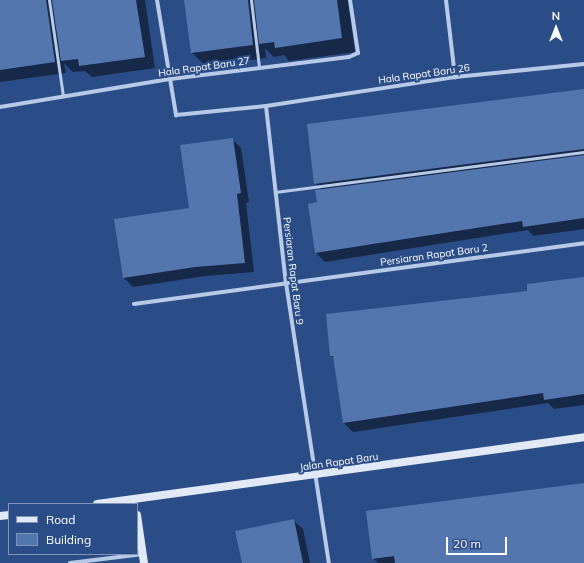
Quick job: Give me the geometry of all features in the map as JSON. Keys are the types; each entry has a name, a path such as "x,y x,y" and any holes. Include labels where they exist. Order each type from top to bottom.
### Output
{"street":[{"path":"157,0 176,115 181,116 266,106"},
{"name":"Hala Rapat Baru 27","path":"0,107 170,79 349,57 358,53 350,0"},
{"path":"446,0 455,76"},
{"name":"Hala Rapat Baru 26","path":"266,106 455,76 584,64"},
{"name":"Persiaran Rapat Baru 9","path":"266,106 286,282 329,563"},
{"name":"Persiaran Rapat Baru 2","path":"134,304 286,282 584,243"},
{"name":"Jalan Rapat Baru","path":"116,503 135,502 584,437"},
{"path":"138,523 144,563"},
{"path":"138,554 142,554"},
{"path":"70,563 134,555"}],"lane":[{"path":"49,0 63,96"},
{"path":"251,0 260,68"},
{"path":"275,192 584,152"}],"building":[{"path":"0,0 46,0 55,62 0,70"},
{"path":"52,0 136,0 145,57 79,66 78,59 61,61"},
{"path":"184,0 248,0 253,45 191,53"},
{"path":"254,0 337,0 342,38 275,48 274,42 259,44"},
{"path":"584,89 584,149 314,184 307,124"},
{"path":"233,138 241,193 237,194 245,263 195,267 123,278 114,219 189,208 180,145"},
{"path":"584,155 584,218 523,227 522,221 315,253 308,204 317,202 315,190"},
{"path":"584,277 584,394 544,400 543,393 343,423 333,356 330,356 326,314 527,291 527,284"},
{"path":"584,483 584,563 395,563 394,556 372,559 366,511"},
{"path":"294,519 303,563 242,563 235,531"}]}
